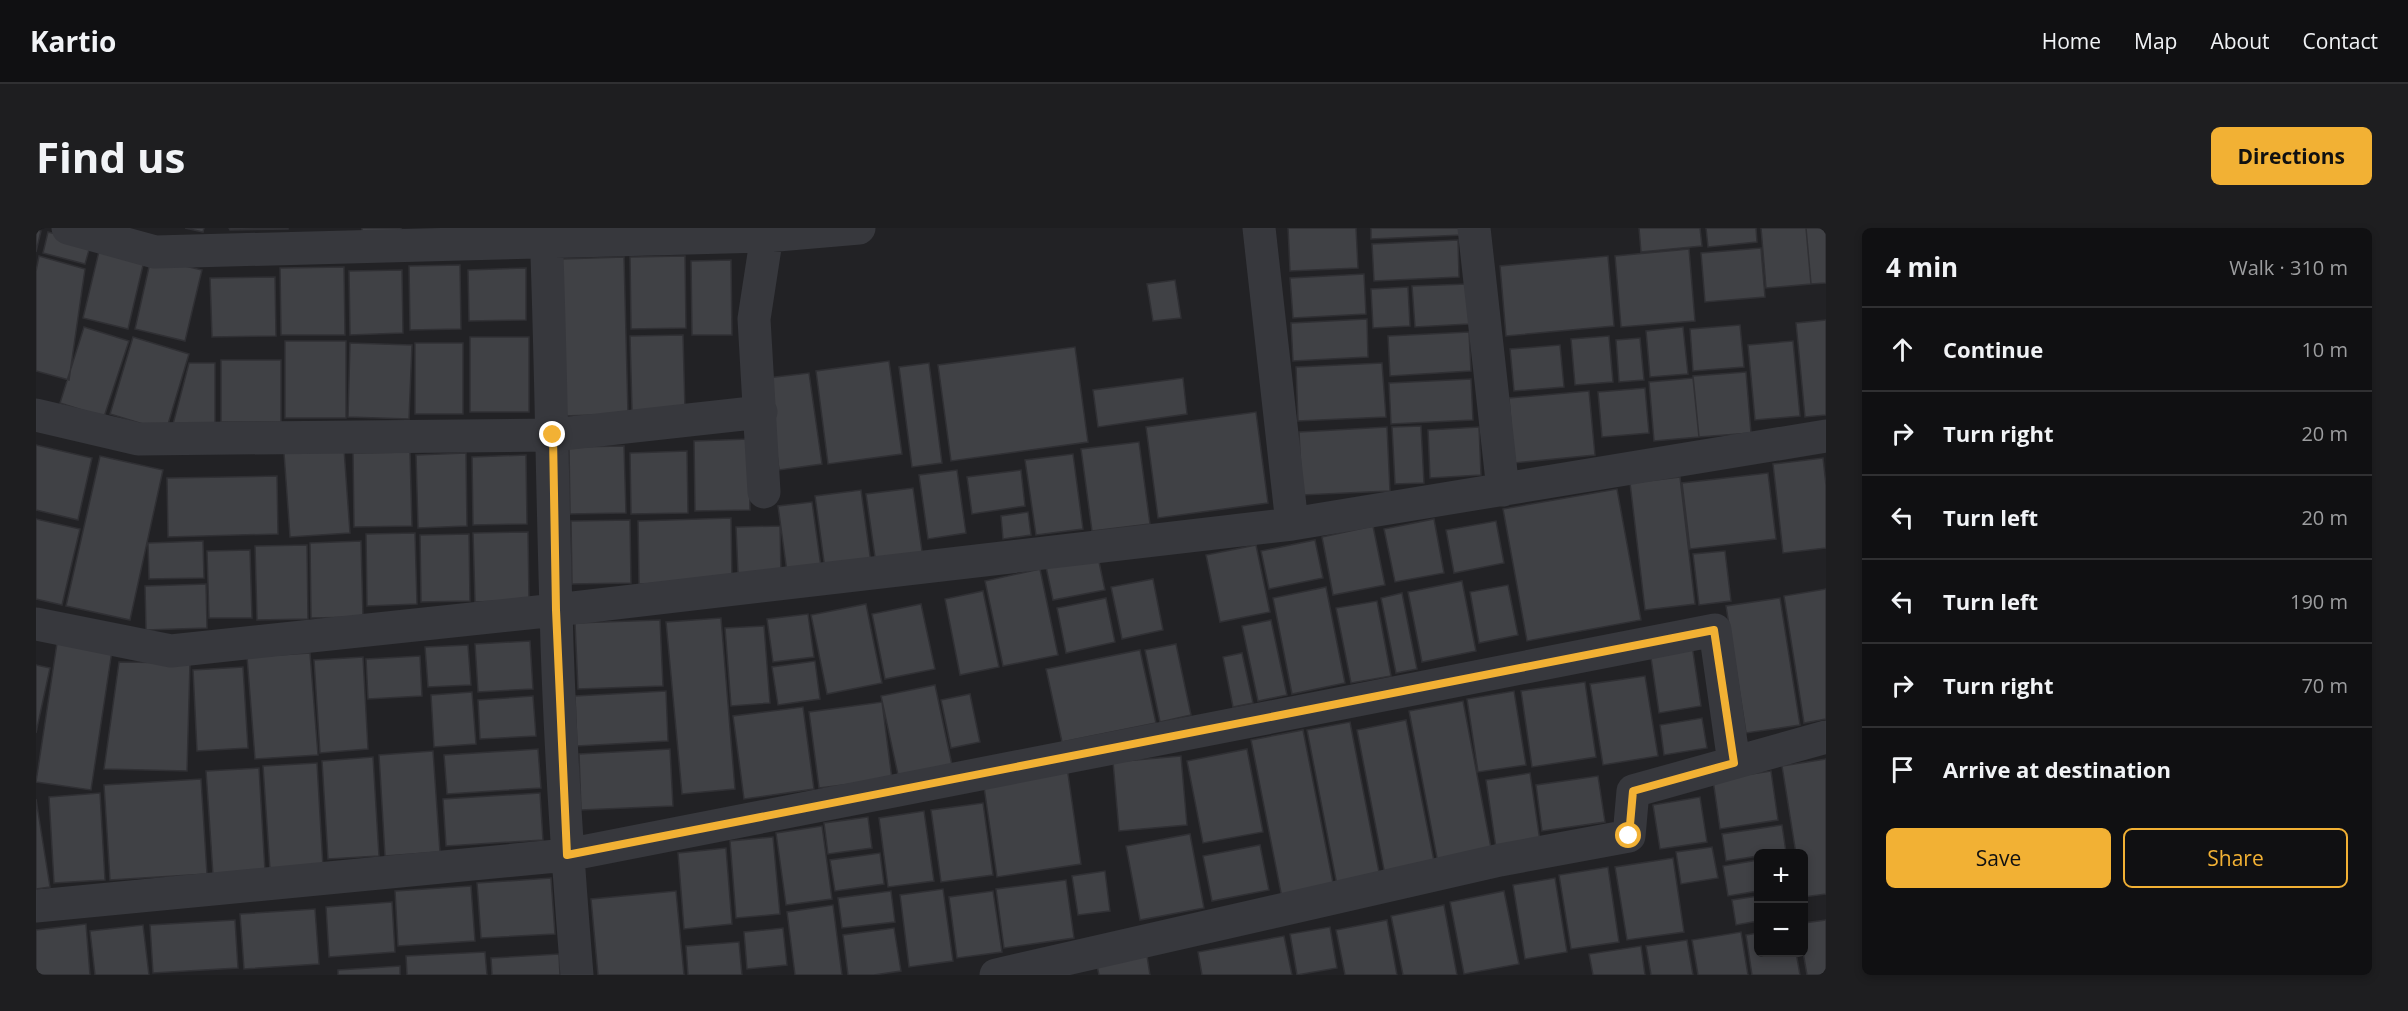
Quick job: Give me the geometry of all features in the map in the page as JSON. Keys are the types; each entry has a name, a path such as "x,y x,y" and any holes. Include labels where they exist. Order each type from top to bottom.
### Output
{"street":[{"path":"68,228 155,252 547,236 859,228"},
{"path":"1259,228 1292,524"},
{"path":"1474,228 1503,490"},
{"path":"764,492 754,318 767,232"},
{"path":"547,236 556,610 567,855 577,975"},
{"path":"36,415 138,439 553,435 761,412"},
{"path":"36,624 171,651 556,610 1292,524 1826,436"},
{"path":"36,906 567,855 1714,630 1734,763"},
{"path":"996,975 1500,860 1629,836 1633,791 1826,737"}],"shaded area":[{"path":"36,228 1826,228 1826,975 36,975"}],"building":[{"path":"185,228 204,228 203,232"},
{"path":"229,228 288,228 288,229 230,230"},
{"path":"362,228 401,228 401,232 362,233"},
{"path":"1288,228 1356,228 1358,268 1290,271"},
{"path":"1371,228 1463,228 1463,235 1371,239"},
{"path":"1639,228 1700,228 1702,246 1641,252"},
{"path":"1706,228 1756,228 1757,242 1708,247"},
{"path":"1761,228 1806,228 1811,284 1766,288"},
{"path":"1806,228 1826,228 1826,283 1811,284"},
{"path":"36,230 41,231 36,252"},
{"path":"48,232 91,243 85,264 43,253"},
{"path":"1458,240 1459,277 1374,281 1372,244"},
{"path":"100,247 145,257 128,329 83,318"},
{"path":"1761,248 1765,297 1705,302 1701,253"},
{"path":"1689,249 1695,321 1621,327 1615,256"},
{"path":"39,256 85,269 69,380 36,371 36,271"},
{"path":"685,256 686,328 631,329 630,257"},
{"path":"1608,256 1614,326 1506,336 1500,266"},
{"path":"624,257 628,414 563,416 560,259"},
{"path":"151,258 202,270 185,341 135,329"},
{"path":"731,260 732,335 692,335 691,261"},
{"path":"460,265 461,329 410,330 409,266"},
{"path":"344,267 345,335 281,335 280,268"},
{"path":"526,268 526,320 469,321 468,270"},
{"path":"402,270 403,333 350,335 349,271"},
{"path":"1364,274 1366,314 1293,318 1290,278"},
{"path":"275,277 276,336 212,337 210,278"},
{"path":"1175,280 1181,318 1153,321 1147,284"},
{"path":"1467,284 1469,324 1415,327 1412,286"},
{"path":"1408,287 1410,326 1373,328 1371,289"},
{"path":"1367,319 1368,357 1293,361 1291,323"},
{"path":"1826,320 1826,415 1805,417 1796,323"},
{"path":"1740,325 1744,367 1693,371 1690,329"},
{"path":"84,327 129,341 104,417 60,403"},
{"path":"1683,327 1688,374 1650,377 1646,331"},
{"path":"1469,332 1471,371 1390,376 1388,336"},
{"path":"683,335 685,410 632,411 630,336"},
{"path":"1609,336 1613,382 1575,385 1571,339"},
{"path":"133,337 189,354 166,431 110,414"},
{"path":"470,337 529,337 529,412 470,412"},
{"path":"1640,338 1644,380 1619,382 1616,340"},
{"path":"285,341 346,341 346,418 285,418"},
{"path":"1793,341 1800,416 1755,420 1748,345"},
{"path":"350,343 412,345 409,419 348,417"},
{"path":"415,343 463,343 463,414 415,414"},
{"path":"1560,345 1564,387 1514,391 1510,349"},
{"path":"1075,347 1088,442 951,461 938,365"},
{"path":"221,360 281,360 281,422 221,422"},
{"path":"889,361 902,454 828,464 816,371"},
{"path":"189,363 215,363 215,428 172,428"},
{"path":"929,363 942,463 912,467 899,367"},
{"path":"1382,363 1386,417 1298,421 1296,367"},
{"path":"1746,372 1751,433 1699,437 1693,376"},
{"path":"809,373 822,464 779,470 767,378"},
{"path":"1183,378 1187,414 1098,427 1093,390"},
{"path":"1693,378 1699,437 1654,441 1649,382"},
{"path":"1471,379 1473,420 1391,424 1389,383"},
{"path":"1645,388 1649,433 1602,437 1598,392"},
{"path":"1589,391 1595,455 1514,463 1509,398"},
{"path":"1256,412 1268,503 1158,518 1146,427"},
{"path":"1421,426 1424,483 1395,484 1392,427"},
{"path":"1387,427 1390,491 1302,495 1299,432"},
{"path":"1479,427 1481,475 1430,478 1428,430"},
{"path":"749,439 750,510 695,511 694,441"},
{"path":"1139,442 1150,524 1092,531 1081,449"},
{"path":"36,445 92,458 78,520 36,510"},
{"path":"624,446 626,513 570,514 569,447"},
{"path":"344,449 350,533 290,537 284,453"},
{"path":"687,451 688,513 631,514 630,453"},
{"path":"410,452 412,526 354,527 353,453"},
{"path":"466,453 467,526 418,528 416,455"},
{"path":"1073,454 1083,529 1036,535 1025,460"},
{"path":"526,455 527,524 473,525 472,457"},
{"path":"100,456 163,470 130,620 66,606"},
{"path":"1823,458 1826,485 1826,548 1783,553 1773,464"},
{"path":"957,470 966,533 928,539 919,475"},
{"path":"1021,470 1025,506 972,514 967,477"},
{"path":"1768,473 1776,539 1690,549 1682,483"},
{"path":"277,476 278,534 168,537 167,478"},
{"path":"1680,477 1695,604 1645,610 1630,483"},
{"path":"913,488 923,558 876,564 866,494"},
{"path":"1617,489 1641,620 1527,641 1503,509"},
{"path":"861,490 871,563 825,569 815,496"},
{"path":"812,502 821,567 787,572 778,506"},
{"path":"1028,512 1031,535 1003,539 1001,516"},
{"path":"731,518 732,581 639,584 638,521"},
{"path":"36,519 80,529 62,605 36,599"},
{"path":"1434,519 1444,573 1395,582 1384,529"},
{"path":"630,520 631,583 572,584 571,521"},
{"path":"1496,521 1504,563 1454,573 1446,530"},
{"path":"780,526 781,573 738,574 736,527"},
{"path":"1373,526 1385,585 1333,595 1322,537"},
{"path":"528,532 529,600 475,602 473,533"},
{"path":"415,533 417,604 367,606 366,534"},
{"path":"469,534 470,601 421,602 420,535"},
{"path":"1315,540 1323,578 1269,589 1261,551"},
{"path":"203,541 204,578 149,579 148,543"},
{"path":"361,541 363,617 311,618 310,543"},
{"path":"307,545 308,619 257,620 255,546"},
{"path":"1256,545 1270,612 1220,622 1206,555"},
{"path":"250,550 252,618 209,618 207,551"},
{"path":"1725,551 1731,601 1699,605 1693,554"},
{"path":"1098,557 1105,590 1053,600 1046,567"},
{"path":"1040,569 1058,655 1003,666 985,581"},
{"path":"1153,579 1163,630 1122,639 1111,587"},
{"path":"1462,581 1476,651 1422,662 1408,592"},
{"path":"206,584 207,628 146,630 145,586"},
{"path":"1508,585 1518,635 1479,643 1470,592"},
{"path":"1326,587 1345,683 1292,694 1273,598"},
{"path":"1826,589 1826,719 1804,723 1784,596"},
{"path":"983,591 999,667 960,675 945,599"},
{"path":"1402,593 1417,669 1396,673 1381,598"},
{"path":"1106,598 1115,642 1066,653 1057,608"},
{"path":"1780,598 1800,725 1746,733 1726,606"},
{"path":"1377,601 1391,676 1351,683 1336,608"},
{"path":"866,604 882,683 827,694 811,615"},
{"path":"921,604 935,669 885,679 872,614"},
{"path":"808,614 814,657 773,662 767,619"},
{"path":"721,618 735,789 682,794 666,622"},
{"path":"660,620 663,686 578,689 575,623"},
{"path":"1271,620 1287,695 1258,701 1242,626"},
{"path":"764,626 770,703 731,706 725,628"},
{"path":"530,641 533,689 478,692 475,644"},
{"path":"57,643 112,651 91,790 36,782"},
{"path":"1176,644 1191,715 1160,722 1145,650"},
{"path":"468,645 471,685 428,687 425,647"},
{"path":"1692,645 1701,706 1659,713 1650,651"},
{"path":"1140,650 1156,723 1062,742 1046,669"},
{"path":"310,653 318,755 255,759 247,657"},
{"path":"1242,653 1253,703 1233,707 1223,657"},
{"path":"420,656 422,696 368,699 366,659"},
{"path":"363,657 368,749 320,753 314,660"},
{"path":"815,661 820,699 778,705 772,667"},
{"path":"119,662 190,663 187,771 104,769"},
{"path":"36,665 50,668 36,733"},
{"path":"243,667 248,748 197,751 193,670"},
{"path":"1645,676 1658,756 1603,765 1590,684"},
{"path":"1585,682 1596,757 1532,767 1521,691"},
{"path":"935,685 952,765 898,775 881,696"},
{"path":"666,691 668,741 577,746 575,696"},
{"path":"1514,691 1526,765 1478,772 1467,699"},
{"path":"472,692 476,744 434,747 431,695"},
{"path":"970,694 980,742 951,748 941,700"},
{"path":"533,696 536,736 480,739 478,700"},
{"path":"1463,701 1492,853 1438,863 1409,711"},
{"path":"882,702 892,779 819,788 809,712"},
{"path":"803,707 814,789 744,799 733,716"},
{"path":"1702,718 1707,748 1664,755 1660,725"},
{"path":"1406,720 1435,866 1385,875 1357,730"},
{"path":"1350,722 1380,877 1337,885 1307,730"},
{"path":"1303,730 1334,888 1282,898 1251,740"},
{"path":"538,749 541,788 447,794 444,755"},
{"path":"670,749 673,806 581,810 579,754"},
{"path":"1247,749 1263,832 1203,843 1187,761"},
{"path":"433,751 440,852 385,856 379,755"},
{"path":"1181,756 1187,825 1119,831 1113,762"},
{"path":"373,757 379,856 328,859 322,761"},
{"path":"1826,759 1826,894 1808,896 1808,849 1795,849 1782,766"},
{"path":"317,763 323,867 270,870 263,766"},
{"path":"1067,767 1081,864 997,877 983,780"},
{"path":"259,768 265,871 213,875 206,771"},
{"path":"1771,771 1778,820 1720,829 1713,780"},
{"path":"1530,773 1540,841 1496,848 1486,780"},
{"path":"1598,776 1605,822 1542,831 1536,785"},
{"path":"201,779 207,874 110,880 104,785"},
{"path":"100,793 105,880 54,883 49,797"},
{"path":"540,793 543,840 446,846 443,799"},
{"path":"1700,797 1707,842 1660,849 1653,805"},
{"path":"36,799 50,887 36,889"},
{"path":"983,803 993,875 941,882 931,810"},
{"path":"924,811 934,881 888,887 879,818"},
{"path":"868,817 872,848 828,854 824,823"},
{"path":"1782,825 1786,849 1754,849 1754,857 1726,861 1722,834"},
{"path":"822,826 832,899 786,905 776,833"},
{"path":"1190,834 1204,908 1140,920 1126,846"},
{"path":"773,837 780,914 736,918 730,841"},
{"path":"1260,845 1269,890 1212,901 1203,856"},
{"path":"1712,847 1718,878 1681,884 1676,852"},
{"path":"726,848 732,924 684,929 678,853"},
{"path":"880,853 884,884 835,891 830,860"},
{"path":"1673,858 1684,932 1627,940 1615,867"},
{"path":"1754,861 1754,892 1728,896 1723,866"},
{"path":"1608,867 1619,942 1571,949 1559,875"},
{"path":"1105,871 1110,911 1078,915 1072,876"},
{"path":"551,878 555,934 481,938 477,883"},
{"path":"1555,878 1567,952 1525,959 1513,885"},
{"path":"1066,880 1074,938 1004,948 996,889"},
{"path":"471,886 475,941 398,946 395,891"},
{"path":"943,889 953,961 909,967 900,895"},
{"path":"676,891 684,975 598,975 591,899"},
{"path":"891,891 895,922 842,928 838,898"},
{"path":"993,891 1002,952 957,958 949,897"},
{"path":"1504,891 1519,964 1464,974 1450,902"},
{"path":"1754,897 1754,922 1736,925 1732,900"},
{"path":"392,902 395,952 329,957 326,907"},
{"path":"833,905 842,975 795,975 787,912"},
{"path":"1444,905 1457,975 1403,975 1391,916"},
{"path":"315,909 319,964 244,969 240,914"},
{"path":"235,920 238,968 153,973 150,925"},
{"path":"1387,920 1397,975 1345,975 1336,930"},
{"path":"1826,920 1826,975 1807,975 1804,957 1808,957 1808,922"},
{"path":"86,924 90,975 36,975 36,930"},
{"path":"143,925 149,975 95,975 90,931"},
{"path":"1330,927 1337,968 1297,975 1290,934"},
{"path":"783,928 787,965 747,969 744,932"},
{"path":"894,928 901,971 874,975 848,975 843,935"},
{"path":"1741,932 1748,975 1698,975 1692,940"},
{"path":"1754,934 1754,957 1797,957 1800,975 1752,975 1746,935"},
{"path":"1284,936 1292,975 1202,975 1198,952"},
{"path":"1687,940 1693,975 1651,975 1646,946"},
{"path":"739,942 742,975 688,975 686,946"},
{"path":"1641,946 1645,975 1593,975 1589,954"},
{"path":"485,952 487,975 407,975 406,956"},
{"path":"559,954 560,975 492,975 491,958"},
{"path":"1147,956 1150,975 1099,975 1097,966"},
{"path":"400,966 400,975 338,975 338,970"}],"route":[{"path":"553,435 556,610 567,855 1714,630 1734,763 1633,791 1629,836"}]}
